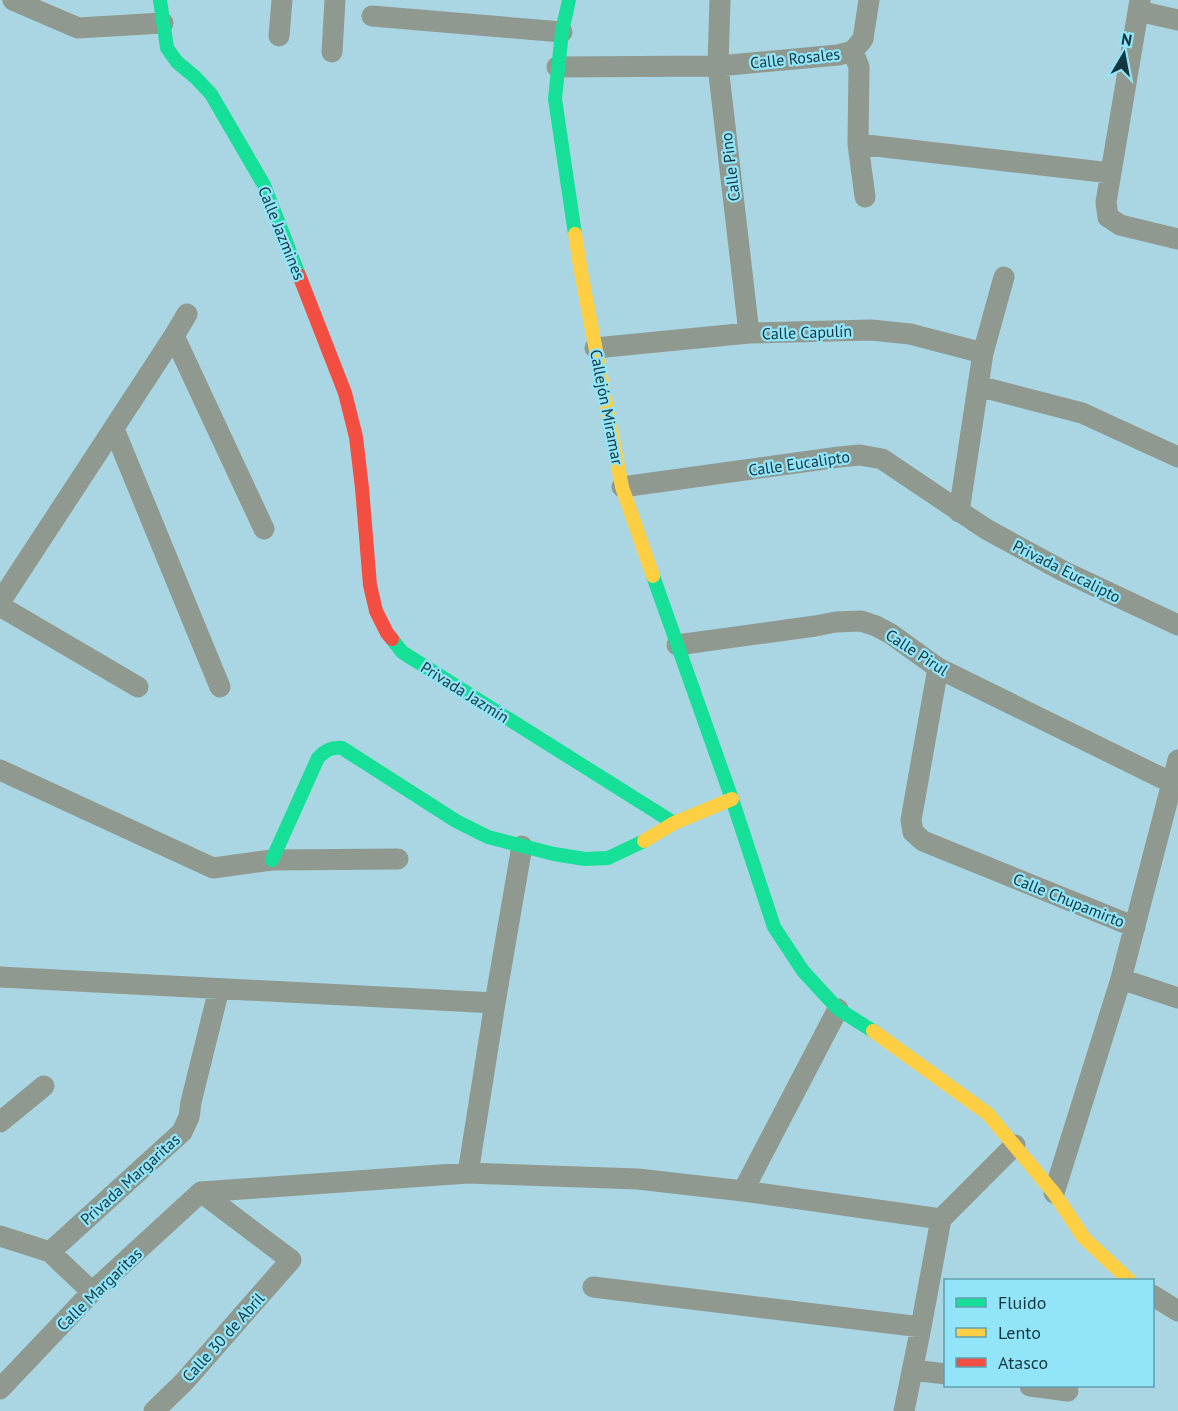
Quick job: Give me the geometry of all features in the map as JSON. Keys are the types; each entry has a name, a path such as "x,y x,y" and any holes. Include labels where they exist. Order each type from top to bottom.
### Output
{"street":[{"path":"13,0 78,28 163,23"},
{"name":"Calle Jazmines","path":"160,0 167,48 177,62 211,94 264,184 345,393 356,437 363,488"},
{"path":"279,36 282,0"},
{"path":"332,52 335,0"},
{"name":"Callejón Miramar","path":"569,0 557,67 555,99 581,272 622,487 732,799 774,927 803,971 838,1009 875,1032 988,1114 1054,1193 1084,1238 1127,1279"},
{"name":"Calle Pino","path":"720,0 718,66 749,333"},
{"name":"Calle Rosales","path":"557,67 718,66 838,55 853,51 862,39 869,0"},
{"path":"1178,21 1139,6 1106,202 1108,217 1120,225 1178,239"},
{"path":"372,16 562,32"},
{"path":"853,51 859,68 858,144 865,197"},
{"path":"858,144 1111,173"},
{"path":"959,512 983,353 1004,277"},
{"path":"138,687 0,604 187,314"},
{"name":"Calle Capulín","path":"596,348 749,333 871,330 910,334 983,353"},
{"path":"174,336 264,529"},
{"path":"978,386 1082,413 1178,457"},
{"path":"114,429 220,687"},
{"name":"Calle Eucalipto","path":"622,487 860,455 882,459 959,512"},
{"name":"Privada Jazmín","path":"363,488 370,585 376,611 387,633 402,652 674,823"},
{"name":"Privada Eucalipto","path":"959,512 1063,571 1178,625"},
{"name":"Calle Pirul","path":"676,645 836,622 861,621 891,634 938,668 1172,783"},
{"name":"Calle Chupamirto","path":"938,668 911,820 913,832 923,841 1135,927 1178,760"},
{"path":"272,860 318,758 324,750 333,747 342,748 456,821 488,837 554,854 585,859 608,858 639,844 674,823 732,799"},
{"path":"0,770 213,868 272,860 398,859"},
{"path":"468,1173 522,846"},
{"path":"1054,1193 1135,927"},
{"path":"0,977 495,1004"},
{"path":"1121,979 1178,998"},
{"name":"Privada Margaritas","path":"50,1252 182,1132 189,1117 219,990"},
{"path":"743,1191 838,1009"},
{"path":"0,1122 44,1086"},
{"path":"904,1411 941,1219 1016,1146"},
{"path":"201,1192 468,1173 638,1179 743,1191 941,1219"},
{"name":"Calle 30 de Abril","path":"154,1411 184,1382 291,1260 201,1192"},
{"name":"Calle Margaritas","path":"0,1389 92,1292 201,1192"},
{"path":"0,1236 50,1252 92,1292"},
{"path":"593,1287 921,1327"},
{"path":"1154,1297 1178,1311"},
{"path":"912,1370 944,1374"},
{"path":"1038,1387 1068,1391"}],"traffic: fast":[{"path":"160,0 167,48 177,62 211,94 264,185 299,275"},
{"path":"569,0 562,32 555,99 575,234"},
{"path":"653,576 732,799 774,927 803,971 838,1009 873,1031"},
{"path":"392,639 402,652 674,823"},
{"path":"272,860 318,758 323,753 338,748 342,748 456,821 488,837 554,854 585,859 608,858 644,841"}],"traffic: slow":[{"path":"575,234 622,487 653,576"},
{"path":"644,841 674,823 732,799"},
{"path":"873,1031 988,1114 1054,1193 1084,1238 1128,1279"}],"traffic: jam":[{"path":"299,275 345,393 356,437 370,585 376,611 392,639"}]}
